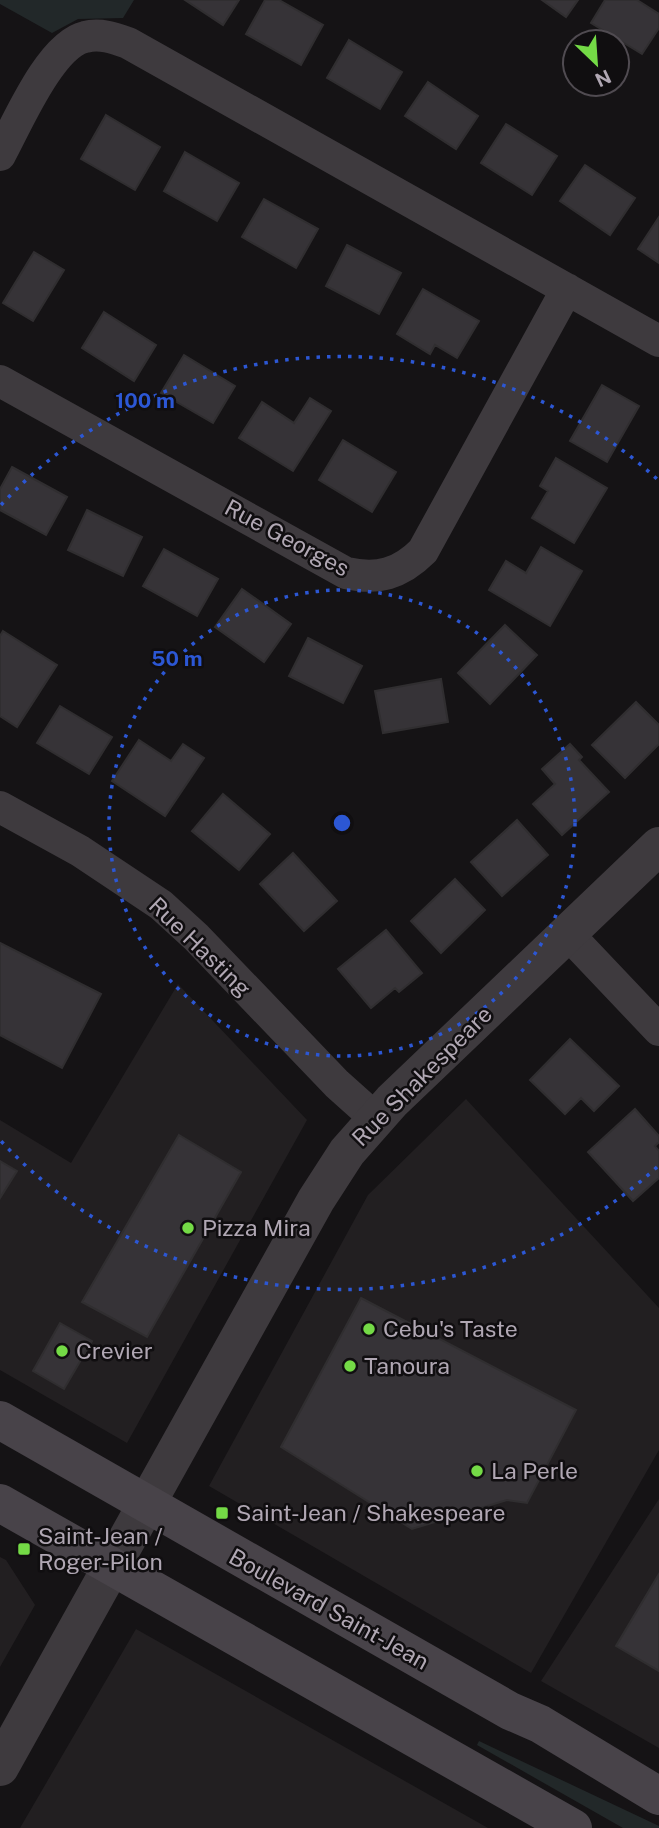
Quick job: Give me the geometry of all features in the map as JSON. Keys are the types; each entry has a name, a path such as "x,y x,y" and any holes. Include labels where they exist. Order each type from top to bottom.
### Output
{"main road":[{"name":"Boulevard Saint-Jean","path":"0,1420 510,1711 540,1724 659,1796"},
{"path":"0,1503 573,1828"}],"street":[{"path":"0,155 52,64 66,46 85,37 108,36 128,43 659,341"},
{"name":"Rue Georges","path":"0,381 346,573 366,577 388,575 408,566 423,551 566,289"},
{"name":"Rue Hasting","path":"0,807 80,851 160,905 196,937 337,1084 375,1118"},
{"name":"Rue Shakespeare","path":"0,1767 316,1200 347,1152 375,1118 659,846"},
{"path":"567,933 659,1030"}],"shaded area":[{"path":"0,0 134,0 123,18 78,19 52,33 0,4"},
{"path":"178,984 307,1120 127,1443 0,1370 0,1120 71,1163"},
{"path":"466,1099 659,1308 659,1450 531,1673 209,1486 368,1195"},
{"path":"659,1499 659,1748 541,1681"},
{"path":"0,1557 6,1560 35,1605 0,1667"},
{"path":"136,1629 488,1828 20,1828"},
{"path":"479,1741 659,1828 623,1828 477,1745"}],"building":[{"path":"185,0 239,0 223,25"},
{"path":"265,0 279,0 323,25 301,65 246,34"},
{"path":"542,0 578,0 566,17"},
{"path":"605,0 637,0 659,14 659,28 642,54 631,47 631,28 599,28 591,23"},
{"path":"349,40 402,72 380,109 327,78"},
{"path":"428,82 478,116 456,149 405,116"},
{"path":"106,115 160,147 135,190 81,159"},
{"path":"506,124 557,156 532,195 481,163"},
{"path":"185,152 239,183 217,221 164,191"},
{"path":"585,165 635,198 610,235 560,201"},
{"path":"264,199 318,229 296,268 242,237"},
{"path":"659,217 659,263 638,249"},
{"path":"347,245 401,273 379,314 326,286"},
{"path":"34,252 64,270 33,321 3,303"},
{"path":"423,289 479,321 457,358 435,345 430,354 397,334"},
{"path":"104,312 156,345 134,381 82,348"},
{"path":"184,355 235,386 213,423 161,393"},
{"path":"602,385 639,406 607,462 570,441"},
{"path":"310,398 331,411 293,471 239,438 262,402 294,423"},
{"path":"343,440 396,472 372,512 319,480"},
{"path":"556,458 607,488 574,543 532,518 548,491 540,486"},
{"path":"12,467 67,497 46,535 0,510 0,489"},
{"path":"87,510 142,537 123,576 68,550"},
{"path":"541,547 582,571 550,626 489,590 506,561 526,573"},
{"path":"164,549 218,579 197,616 143,586"},
{"path":"242,589 291,624 264,662 215,627"},
{"path":"505,625 537,655 490,704 458,673"},
{"path":"3,631 57,665 17,727 0,716 0,636"},
{"path":"308,638 362,666 343,703 289,676"},
{"path":"441,679 448,722 383,733 375,691"},
{"path":"636,702 659,725 659,744 625,778 592,745"},
{"path":"60,706 112,737 89,774 37,743"},
{"path":"139,740 171,761 183,744 204,758 165,816 112,781"},
{"path":"570,744 582,757 579,760 609,792 562,835 533,804 555,784 542,769"},
{"path":"223,794 270,834 239,870 192,831"},
{"path":"517,820 548,855 502,896 471,862"},
{"path":"293,853 337,901 304,931 260,884"},
{"path":"455,879 485,910 441,953 411,921"},
{"path":"386,930 422,973 399,992 395,988 371,1008 338,969"},
{"path":"0,943 101,994 62,1068 0,1035"},
{"path":"570,1039 619,1086 594,1111 581,1098 565,1114 530,1080"},
{"path":"635,1109 659,1136 659,1142 655,1146 659,1151 659,1178 633,1201 588,1152"},
{"path":"179,1135 241,1172 147,1337 82,1302"},
{"path":"0,1161 17,1171 0,1198"},
{"path":"361,1298 576,1410 527,1503 507,1500 412,1529 281,1447"},
{"path":"60,1323 92,1341 64,1389 33,1371"},
{"path":"659,1574 659,1671 616,1646"}],"place":[{"name":"Pizza Mira","path":"188,1228"},
{"name":"Cebu's Taste","path":"369,1329"},
{"name":"Crevier","path":"62,1351"},
{"name":"Tanoura","path":"350,1366"},
{"name":"La Perle","path":"477,1471"},
{"name":"Saint-Jean / Shakespeare","path":"222,1513"},
{"name":"Saint-Jean / Roger-Pilon","path":"24,1549"}]}
